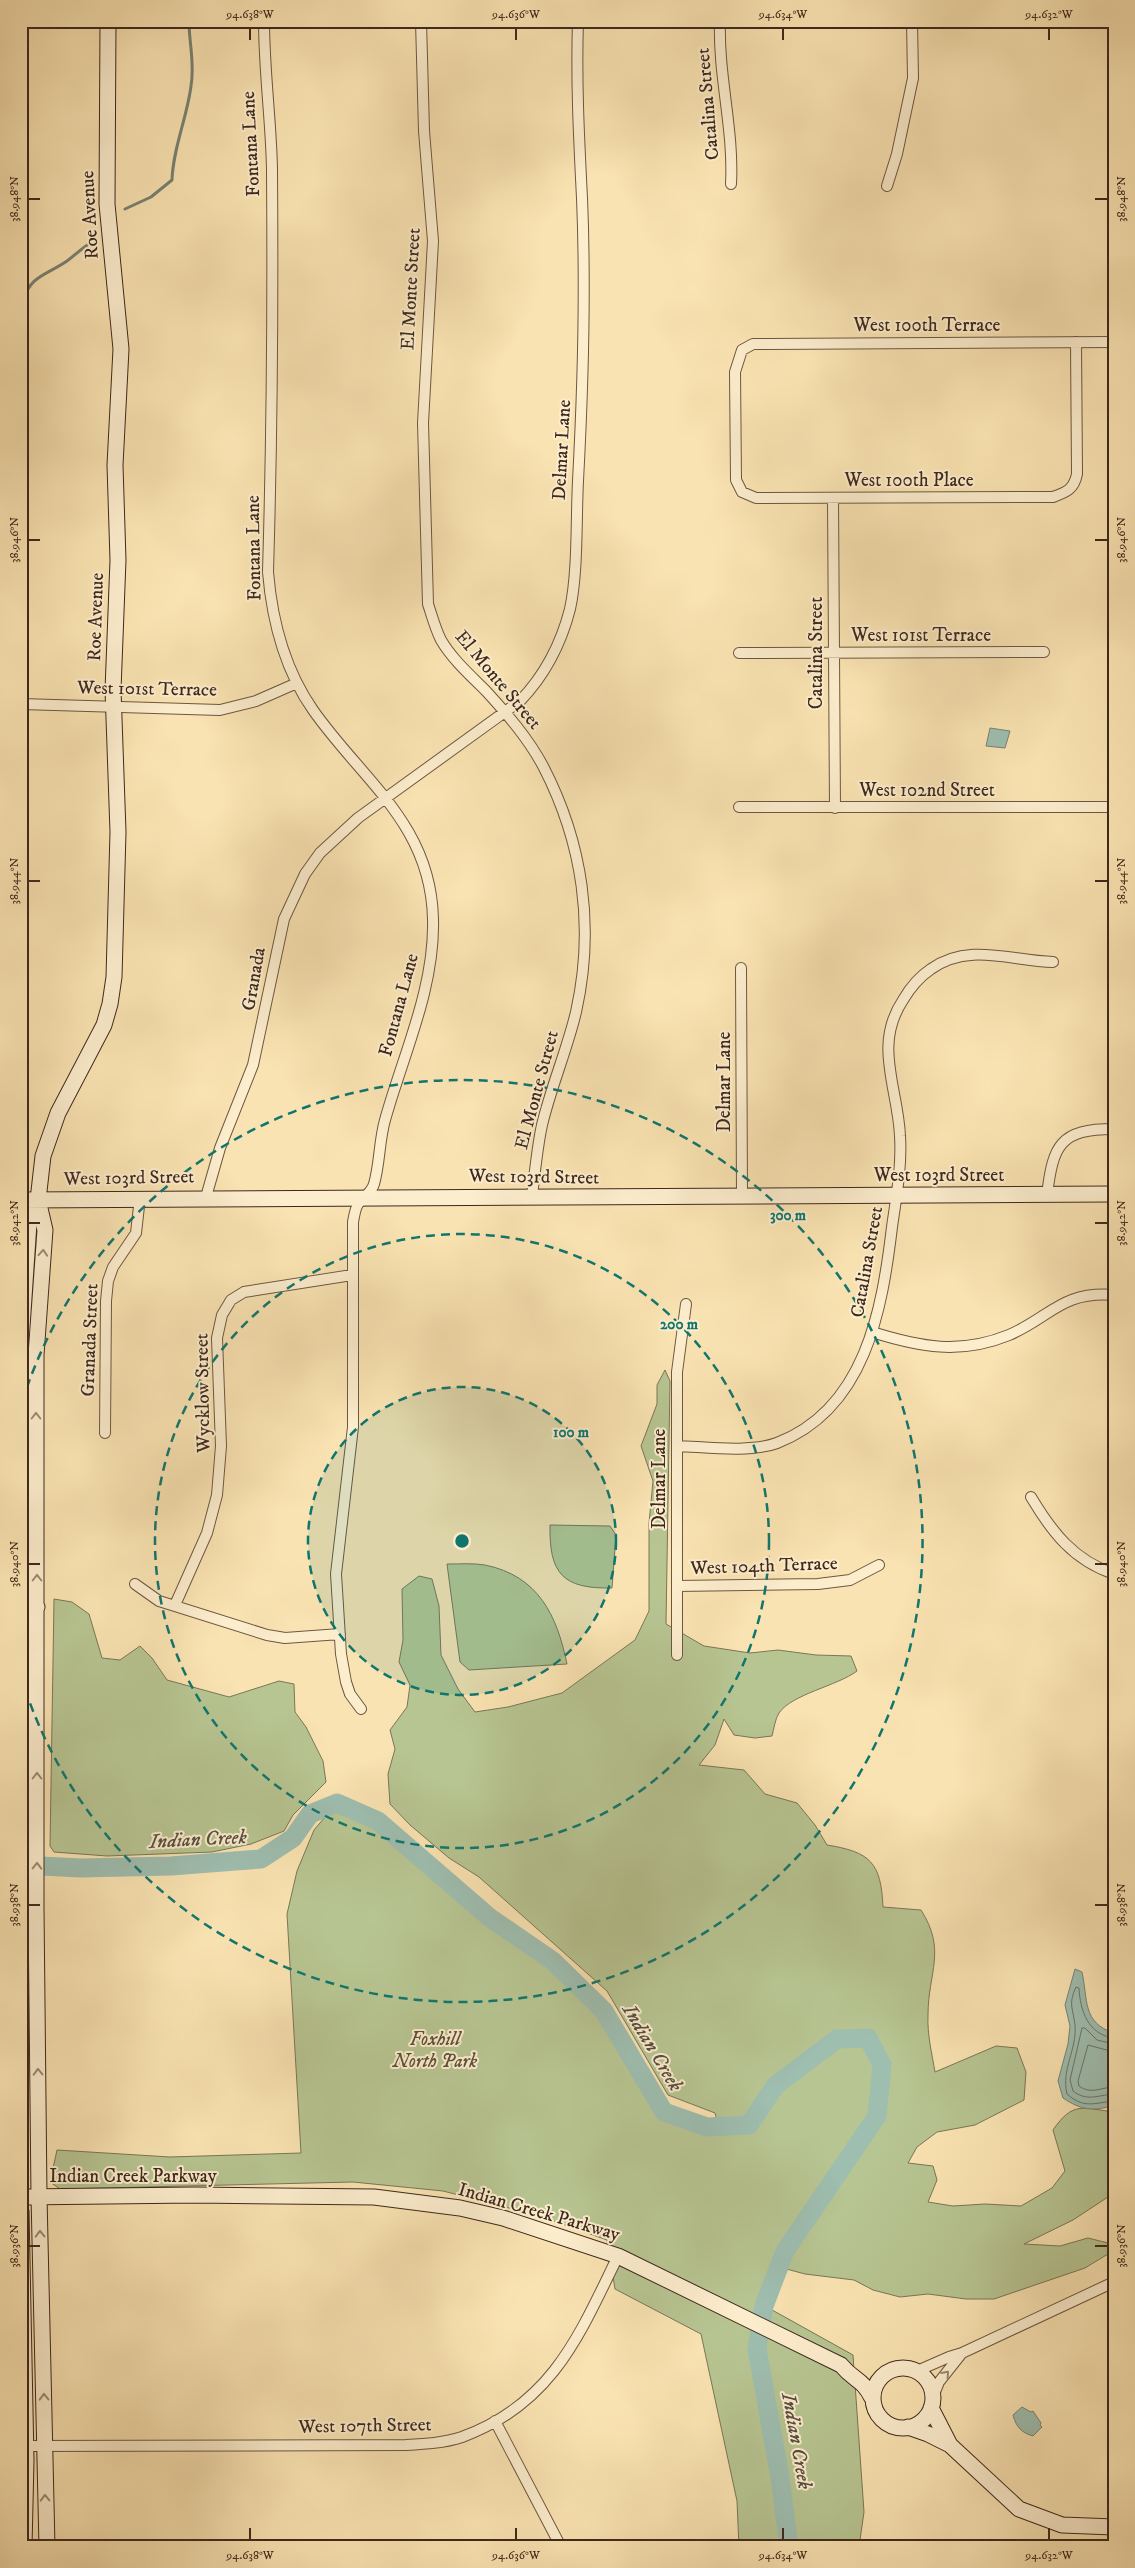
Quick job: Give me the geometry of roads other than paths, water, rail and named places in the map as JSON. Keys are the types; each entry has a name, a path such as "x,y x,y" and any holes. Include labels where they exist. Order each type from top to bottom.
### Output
{"main road":[{"name":"Roe Avenue","path":"47,2547 39,2196 36,1908 36,1354 45,1230 38,1200 40,1168 49,1136 58,1112 104,1025 110,1004 114,977 118,886 114,705 118,560 115,456 121,349 106,204 108,21"},
{"name":"West 103rd Street","path":"21,1200 140,1197 532,1196 614,1198 742,1195 1114,1194"},
{"name":"Roe Avenue","path":"21,1342 29,1223 38,1200"},
{"path":"21,1604 37,1607"},
{"name":"Indian Creek Parkway","path":"21,2197 223,2195 406,2200 460,2208 503,2218 618,2256 650,2271 841,2366 848,2374 862,2381 872,2398"},
{"path":"21,2210 24,2547"},
{"name":"Indian Creek Parkway","path":"841,2366 851,2366 865,2372 886,2373"},
{"path":"932,2402 918,2424 898,2428 880,2418 872,2398 879,2379 886,2373 897,2368 907,2368 917,2372 926,2378 932,2402 950,2446"},
{"path":"908,2427 928,2434 950,2446 1019,2509 1062,2525 1114,2527"}],"street":[{"name":"Fontana Lane","path":"264,21 264,63 272,167 273,312 268,572 270,596 285,655 297,683 312,710 386,798 412,836 422,863 433,918 433,946 421,1003 384,1123 373,1186 364,1197"},
{"name":"El Monte Street","path":"421,21 424,131 433,241 423,423 428,597 434,623 442,641 505,712 528,742 543,766 568,822 582,881 585,909 582,979 575,1014 542,1124 532,1196"},
{"name":"Delmar Lane","path":"386,798 505,712 527,693 554,653 564,629 573,588 584,358 582,199 576,81 578,21"},
{"name":"Catalina Street","path":"720,21 720,59 729,119 731,184"},
{"path":"887,186 897,154 913,78 912,21"},
{"name":"West 100th Place","path":"742,350 735,372 736,480 742,492 756,498 1053,497 1069,492 1075,484 1077,474 1076,342"},
{"name":"West 100th Terrace","path":"742,350 753,344 1114,342"},
{"name":"Catalina Street","path":"833,498 835,808"},
{"name":"West 101st Terrace","path":"739,654 1044,652"},
{"name":"West 101st Terrace","path":"21,704 114,705 200,711 220,710 256,701 297,683"},
{"name":"Granada","path":"206,1197 220,1148 253,1065 279,939 294,896 315,860 338,834 386,798"},
{"name":"West 102nd Street","path":"739,807 1114,807"},
{"name":"Catalina Street","path":"678,1446 738,1448 774,1444 806,1429 822,1417 846,1389 872,1332 883,1294 896,1196 901,1137 887,1050 889,1032 895,1015 910,988 930,969 945,961 964,955 990,954 1052,962"},
{"name":"Delmar Lane","path":"741,968 742,1195"},
{"path":"1046,1195 1052,1158 1059,1147 1081,1131 1114,1129"},
{"name":"Granada Street","path":"105,1433 106,1302 108,1281 113,1267 136,1234 140,1197"},
{"path":"361,1709 350,1694 346,1682 340,1634 336,1574 353,1427 353,1222 356,1206 364,1197"},
{"name":"Wycklow Street","path":"175,1605 207,1533 218,1494 222,1446 217,1338 222,1315 231,1300 244,1292 352,1274"},
{"path":"872,1332 914,1345 938,1348 962,1347 1010,1335 1058,1304 1084,1296 1114,1295"},
{"name":"Delmar Lane","path":"677,1655 677,1372 686,1304"},
{"path":"1031,1497 1062,1543 1088,1562 1114,1574"},
{"name":"West 104th Terrace","path":"677,1586 818,1584 850,1580 879,1566"},
{"path":"136,1584 159,1601 267,1635 301,1638 340,1634"},
{"name":"West 107th Street","path":"23,2446 406,2445 436,2443 462,2437 520,2407 560,2366 618,2256"},
{"path":"917,2372 1114,2282"},
{"path":"932,2402 939,2382 962,2353"},
{"path":"495,2421 561,2547"}],"water":[{"path":"990,728 1010,731 1005,748 986,746"},
{"path":"1075,1969 1082,1972 1086,2001 1091,2016 1104,2029 1114,2033 1114,2105 1100,2109 1087,2109 1063,2098 1058,2081 1068,2044 1070,2026 1065,2005"},
{"path":"1022,2407 1031,2412 1033,2411 1041,2423 1042,2427 1033,2436 1020,2429 1014,2419 1013,2415"}],"waterway":[{"path":"125,209 151,197 172,180 175,156 192,78 189,21"},
{"path":"21,303 25,293 35,281 67,261 89,244"},
{"name":"Indian Creek","path":"21,1865 81,1868 171,1866 261,1859 293,1838 310,1814 337,1803 378,1821 489,1917 553,1961 604,2011 664,2112 707,2127 749,2125 775,2086 837,2039 868,2038 882,2065 877,2116 785,2251 764,2306 757,2349 780,2477 789,2547"}],"park label":[{"name":"Foxhill North Park","path":"435,2050"}]}
